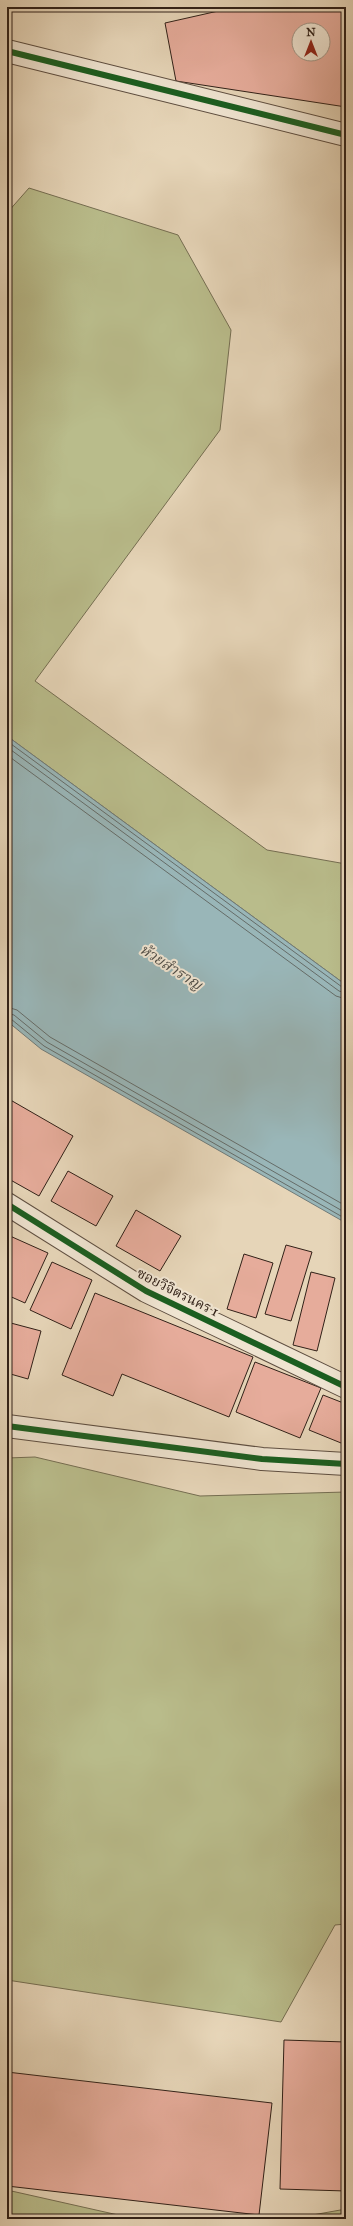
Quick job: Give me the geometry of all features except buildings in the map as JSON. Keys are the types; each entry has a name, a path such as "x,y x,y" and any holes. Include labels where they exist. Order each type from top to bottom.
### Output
{"street":[{"path":"7,51 346,135"},
{"name":"ซอยวิจิตรนคร 1","path":"7,1204 146,1290 346,1387"},
{"path":"7,1426 262,1459 346,1464"}],"green space":[{"path":"29,188 178,235 231,330 220,430 35,681 267,850 346,864 346,985 7,736 7,213"},
{"path":"35,1457 200,1496 346,1492 346,1924 335,1925 281,2022 7,1980 7,1458"},
{"path":"7,2190 136,2219 7,2219"},
{"path":"346,2209 346,2219 290,2219"}],"water":[{"name":"ห้วยสำราญ","path":"7,736 346,985 346,1223 41,1049 7,1021"}],"cycle path":[{"path":"7,51 346,135"},
{"path":"7,1204 146,1291 346,1387"},
{"path":"7,1426 262,1459 346,1464"}]}
